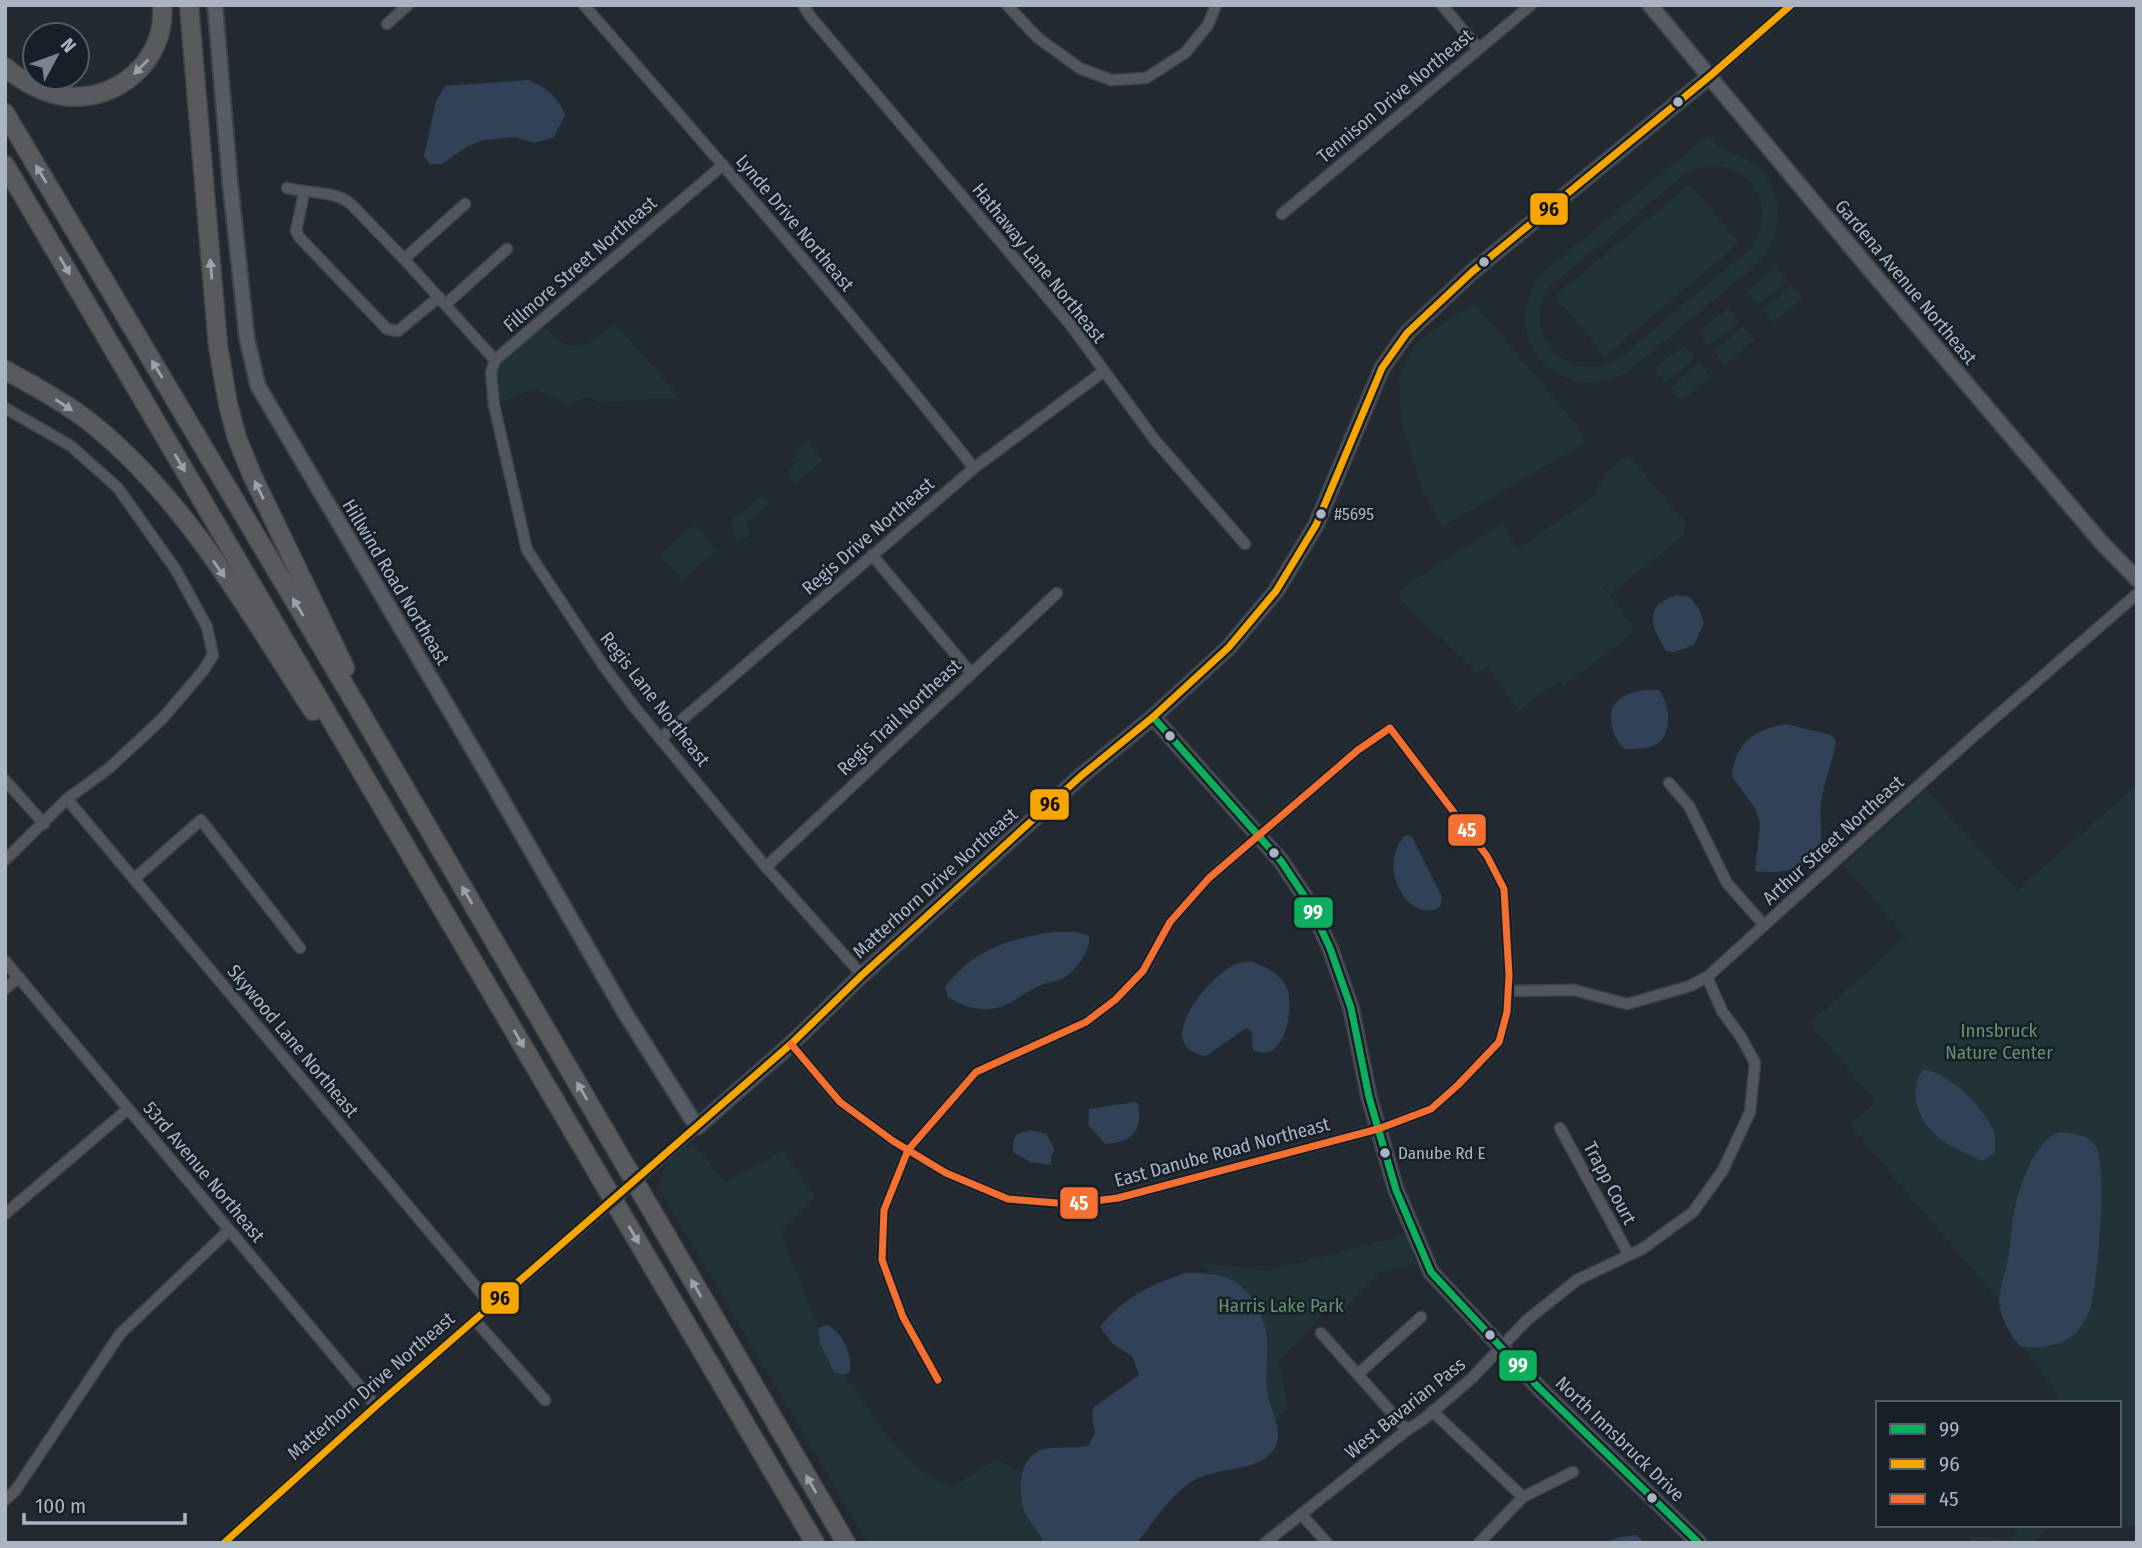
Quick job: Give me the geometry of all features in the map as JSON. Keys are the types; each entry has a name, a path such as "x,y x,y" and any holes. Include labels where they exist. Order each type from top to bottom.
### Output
{"highway":[{"path":"5,67 36,87 61,96 82,96 110,90 137,72 150,57 159,36 162,5"},
{"path":"189,5 218,346 228,404 237,438 252,475 342,659 358,708"},
{"path":"5,113 358,708 846,1543"},
{"path":"5,165 815,1543"},
{"path":"5,172 49,240"},
{"path":"5,370 52,397 95,427 135,464 180,515 252,616 497,1002"}],"street":[{"name":"Hillwind Road Northeast","path":"215,5 244,314 258,386 625,1013 698,1127"},
{"path":"387,24 408,5"},
{"name":"Lynde Drive Northeast","path":"584,5 723,164 909,385 974,468"},
{"name":"Hathaway Lane Northeast","path":"803,5 1069,323 1153,439 1245,544"},
{"path":"1007,5 1038,38 1081,69 1112,80 1146,79 1185,52 1208,25 1216,5"},
{"path":"1441,5 1478,48"},
{"name":"Tennison Drive Northeast","path":"1282,214 1531,5"},
{"name":"Gardena Avenue Northeast","path":"1650,5 1871,271 2101,542 2137,579"},
{"path":"1710,76 1791,5"},
{"name":"Matterhorn Drive Northeast","path":"224,1543 376,1406 698,1127 1081,776 1153,717 1229,647 1276,591 1316,525 1357,422 1382,368 1407,333 1472,272 1710,76"},
{"name":"Fillmore Street Northeast","path":"495,360 723,164"},
{"path":"287,188 304,193 343,197 404,258 495,360"},
{"path":"304,193 296,230 300,238 387,329 398,331 507,249"},
{"path":"404,258 465,204"},
{"name":"Regis Lane Northeast","path":"495,360 491,373 494,405 527,550 603,665 766,867 862,975"},
{"name":"Regis Drive Northeast","path":"662,737 974,468 1104,370"},
{"path":"5,408 71,446 118,488 176,570 207,627 213,655 203,671 162,719 108,769 67,799 5,860"},
{"path":"872,555 971,673"},
{"name":"Regis Trail Northeast","path":"766,867 1056,593"},
{"name":"Arthur Street Northeast","path":"1508,991 1574,990 1627,1004 1690,986 1707,977 1976,734 2137,594"},
{"name":"North Innsbruck Drive","path":"1153,717 1258,836 1309,903 1330,948 1351,1008 1369,1097 1396,1190 1431,1272 1605,1454 1699,1543"},
{"name":"East Danube Road Northeast","path":"791,1044 840,1102 946,1173 1008,1199 1070,1204 1130,1195 1378,1129 1431,1109 1458,1086 1499,1042 1507,1012 1504,889 1487,856 1390,728 1358,750 1258,836"},
{"path":"5,780 44,824"},
{"path":"1669,783 1689,806 1727,883 1764,925"},
{"name":"Skywood Lane Northeast","path":"67,799 492,1306"},
{"path":"134,880 201,820 300,948"},
{"path":"937,1380 903,1317 883,1260 884,1210 908,1150 976,1072 1086,1022 1115,1000 1143,971 1170,922 1209,878 1258,836"},
{"name":"53rd Avenue Northeast","path":"5,961 376,1406"},
{"path":"5,989 19,977"},
{"name":"West Bavarian Pass","path":"1265,1543 1472,1378 1527,1320 1577,1280 1642,1249 1693,1212 1723,1170 1750,1112 1755,1063 1741,1037 1722,1011 1707,977"},
{"path":"5,1214 128,1109"},
{"name":"Trapp Court","path":"1560,1128 1629,1255"},
{"path":"5,1500 15,1491 120,1334 229,1230"},
{"path":"1358,1374 1421,1317"},
{"path":"475,1320 545,1400"},
{"path":"1321,1333 1407,1430"},
{"path":"1432,1411 1522,1497"},
{"path":"1479,1543 1522,1497 1573,1472"},
{"path":"1302,1514 1327,1543"}],"green space":[{"path":"1709,134 1722,149 1747,159 1762,171 1775,196 1777,224 1767,251 1758,263 1630,370 1604,381 1579,381 1557,373 1540,359 1529,340 1525,317 1530,294 1546,270","holes":["1714,165 1729,168 1751,184 1762,208 1759,235 1751,248 1617,360 1598,367 1581,366 1565,360 1552,350 1540,319 1542,302 1552,285 1685,174 1697,168"]},
{"path":"1690,184 1739,243 1605,356 1555,296"},
{"path":"1776,267 1788,281 1758,305 1747,292"},
{"path":"1792,285 1803,299 1773,323 1762,310"},
{"path":"1475,304 1579,428 1585,443 1442,527 1424,494 1401,421 1399,377 1415,345 1443,323"},
{"path":"1728,308 1739,322 1710,346 1698,333"},
{"path":"616,325 677,393 677,398 599,402 587,396 569,404 533,389 494,405 495,360 545,327 563,343 578,346 586,344"},
{"path":"1743,326 1754,340 1725,365 1714,351"},
{"path":"1684,345 1695,358 1666,383 1654,369"},
{"path":"1699,363 1710,377 1681,401 1670,388"},
{"path":"808,442 823,460 796,483 787,472 800,460 795,454"},
{"path":"1628,454 1686,524 1684,535 1610,594 1604,585 1602,586 1633,625 1631,635 1563,686 1559,681 1519,710 1487,667 1478,674 1403,602 1399,596 1402,588 1502,523 1518,549 1593,497 1606,473"},
{"path":"762,495 769,503 746,523 750,536 737,542 730,522"},
{"path":"695,524 716,551 682,580 660,554"},
{"name":"Innsbruck Nature Center","path":"2137,785 2137,1523 2129,1527 2121,1526 2121,1401 2059,1401 2057,1392 2023,1347 2013,1339 2000,1302 1850,1125 1876,1102 1810,1023 1906,937 1844,865 1926,790 2017,890"},
{"path":"692,1142 725,1182 783,1151 815,1198 780,1231 834,1372 844,1375 887,1436 922,1472 952,1488 996,1459 1022,1472 1021,1493 1044,1543 868,1543 657,1185 667,1163"},
{"name":"Harris Lake Park","path":"1406,1235 1416,1264 1382,1271 1341,1312 1323,1314 1279,1361 1288,1409 1266,1431 1216,1288 1204,1263 1268,1271"},
{"path":"2021,1527 2061,1527 2047,1530 2033,1543 1970,1543 1971,1536 2008,1539"}],"water":[{"path":"529,80 551,93 562,108 565,115 554,137 535,143 515,137 483,140 468,146 442,164 430,164 424,156 436,101 445,86"},
{"path":"1677,595 1690,597 1699,609 1704,623 1694,645 1674,652 1666,651 1656,634 1653,618 1658,605"},
{"path":"1645,690 1659,690 1664,698 1668,714 1666,732 1654,746 1625,749 1613,732 1612,710 1624,696"},
{"path":"1786,724 1831,735 1836,741 1822,797 1820,844 1810,860 1794,869 1755,871 1760,824 1756,809 1732,777 1734,765 1742,747 1755,734"},
{"path":"1406,835 1412,837 1442,897 1440,907 1428,911 1417,908 1399,889 1393,862 1397,847"},
{"path":"1053,932 1077,932 1089,936 1088,947 1082,959 1065,977 1039,986 997,1008 972,1008 948,997 945,988 955,975 979,955 1021,938"},
{"path":"1250,961 1267,968 1286,985 1288,1022 1279,1044 1269,1052 1253,1051 1252,1032 1246,1028 1206,1056 1190,1050 1183,1040 1183,1027 1199,997 1223,972 1234,965"},
{"path":"1923,1070 1944,1077 1977,1105 1995,1136 1995,1153 1982,1161 1943,1141 1928,1127 1918,1108 1915,1089"},
{"path":"1135,1102 1138,1104 1139,1122 1134,1134 1129,1138 1105,1144 1088,1124 1089,1109"},
{"path":"1031,1130 1046,1134 1055,1150 1051,1156 1051,1165 1030,1162 1013,1152 1013,1141 1017,1134"},
{"path":"2061,1132 2088,1139 2095,1145 2099,1157 2100,1226 2093,1297 2086,1319 2070,1337 2049,1346 2020,1346 2005,1324 1999,1302 2014,1212 2024,1178 2036,1153 2052,1136"},
{"path":"1185,1273 1203,1273 1232,1280 1245,1290 1260,1312 1267,1337 1268,1396 1278,1434 1275,1448 1254,1464 1212,1473 1185,1486 1156,1517 1137,1543 1044,1543 1026,1514 1022,1502 1021,1483 1025,1466 1029,1459 1044,1449 1088,1446 1095,1432 1092,1416 1094,1407 1139,1375 1132,1356 1113,1344 1100,1327 1128,1300"},
{"path":"828,1325 843,1340 848,1352 850,1372 844,1375 834,1372 820,1343 818,1328"},
{"path":"1637,1535 1645,1543 1606,1543 1619,1537"}],"transit line":[{"name":"96","path":"224,1543 376,1406 791,1044 862,975 1081,776 1153,717 1229,647 1276,591 1316,525 1382,368 1407,333 1472,272 1710,76 1791,5"},
{"name":"99","path":"1153,717 1281,861 1309,903 1330,948 1351,1008 1369,1097 1396,1190 1431,1272 1539,1388 1699,1543"},
{"name":"45","path":"791,1044 840,1102 893,1141 946,1173 1008,1199 1070,1204 1118,1198 1378,1129 1431,1109 1499,1042 1507,1012 1509,975 1504,889 1487,856 1390,728 1358,750 1209,878 1170,922 1143,971 1115,1000 1086,1022 976,1072 908,1150 884,1210 882,1260 903,1317 938,1380"}],"place":[{"name":"#5695","path":"1321,514"},
{"name":"Danube Rd E","path":"1385,1153"}]}
